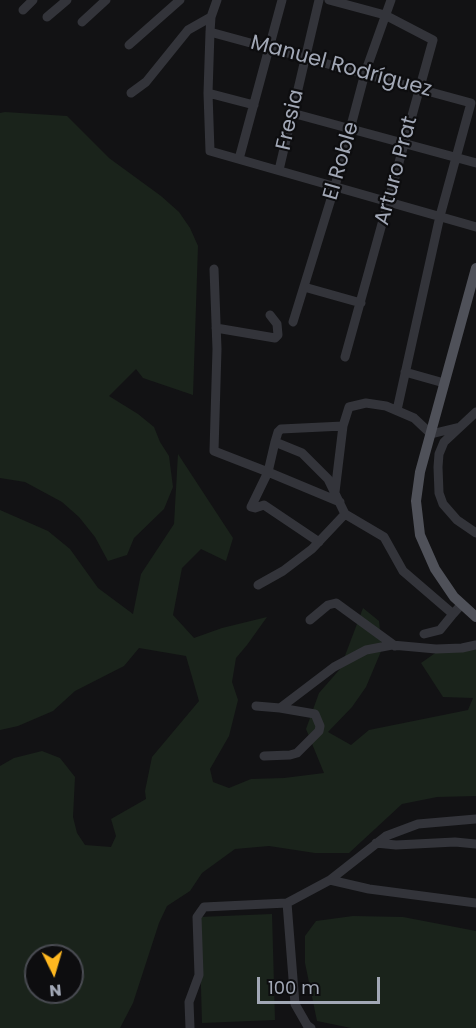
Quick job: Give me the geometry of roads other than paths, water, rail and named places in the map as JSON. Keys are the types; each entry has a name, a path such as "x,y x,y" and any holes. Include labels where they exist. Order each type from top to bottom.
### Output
{"main road":[{"path":"476,268 430,434 417,490 418,524 424,547 435,568 461,604 476,617"}],"street":[{"path":"23,10 33,0"},
{"path":"47,17 67,0"},
{"path":"129,45 180,0"},
{"path":"217,0 211,17 210,32 208,93 210,151 476,227"},
{"path":"238,159 282,0"},
{"name":"Fresia","path":"279,170 319,0"},
{"path":"329,0 385,15"},
{"name":"El Roble","path":"293,322 335,186 365,73 392,0"},
{"path":"82,22 100,2"},
{"name":"Arturo Prat","path":"345,357 433,39 385,15"},
{"path":"131,93 146,82 188,30 211,17"},
{"name":"Manuel Rodríguez","path":"210,32 471,103 456,158"},
{"path":"208,93 254,105"},
{"path":"292,113 476,163"},
{"path":"397,410 440,216 456,158"},
{"path":"214,269 216,328 214,451 340,502"},
{"path":"304,287 361,303"},
{"path":"216,328 275,339 278,335 277,324 270,315"},
{"path":"405,372 444,383"},
{"path":"335,492 343,426 349,407 356,404 380,405 397,410 414,418 430,434 460,427"},
{"path":"476,412 447,439 440,449 438,467 439,492 443,504 452,515 476,533"},
{"path":"319,542 264,505 251,507 268,472 278,432 281,429 343,426"},
{"path":"275,442 302,453 328,478 345,514 384,537 403,571 453,614"},
{"path":"258,585 283,571 319,542 345,514"},
{"path":"310,620 328,605 336,603 395,646"},
{"path":"424,634 440,630 461,604"},
{"path":"280,708 334,667 366,650 395,646 436,649 476,645"},
{"path":"256,706 315,714 318,719 319,731 294,755 264,756"},
{"path":"190,1028 189,1002 199,975 197,917 204,907 287,903 330,880 386,836 418,824 476,819"},
{"path":"376,843 476,844"},
{"path":"330,880 369,889 476,903"},
{"path":"287,903 295,1004 311,1028"}]}
